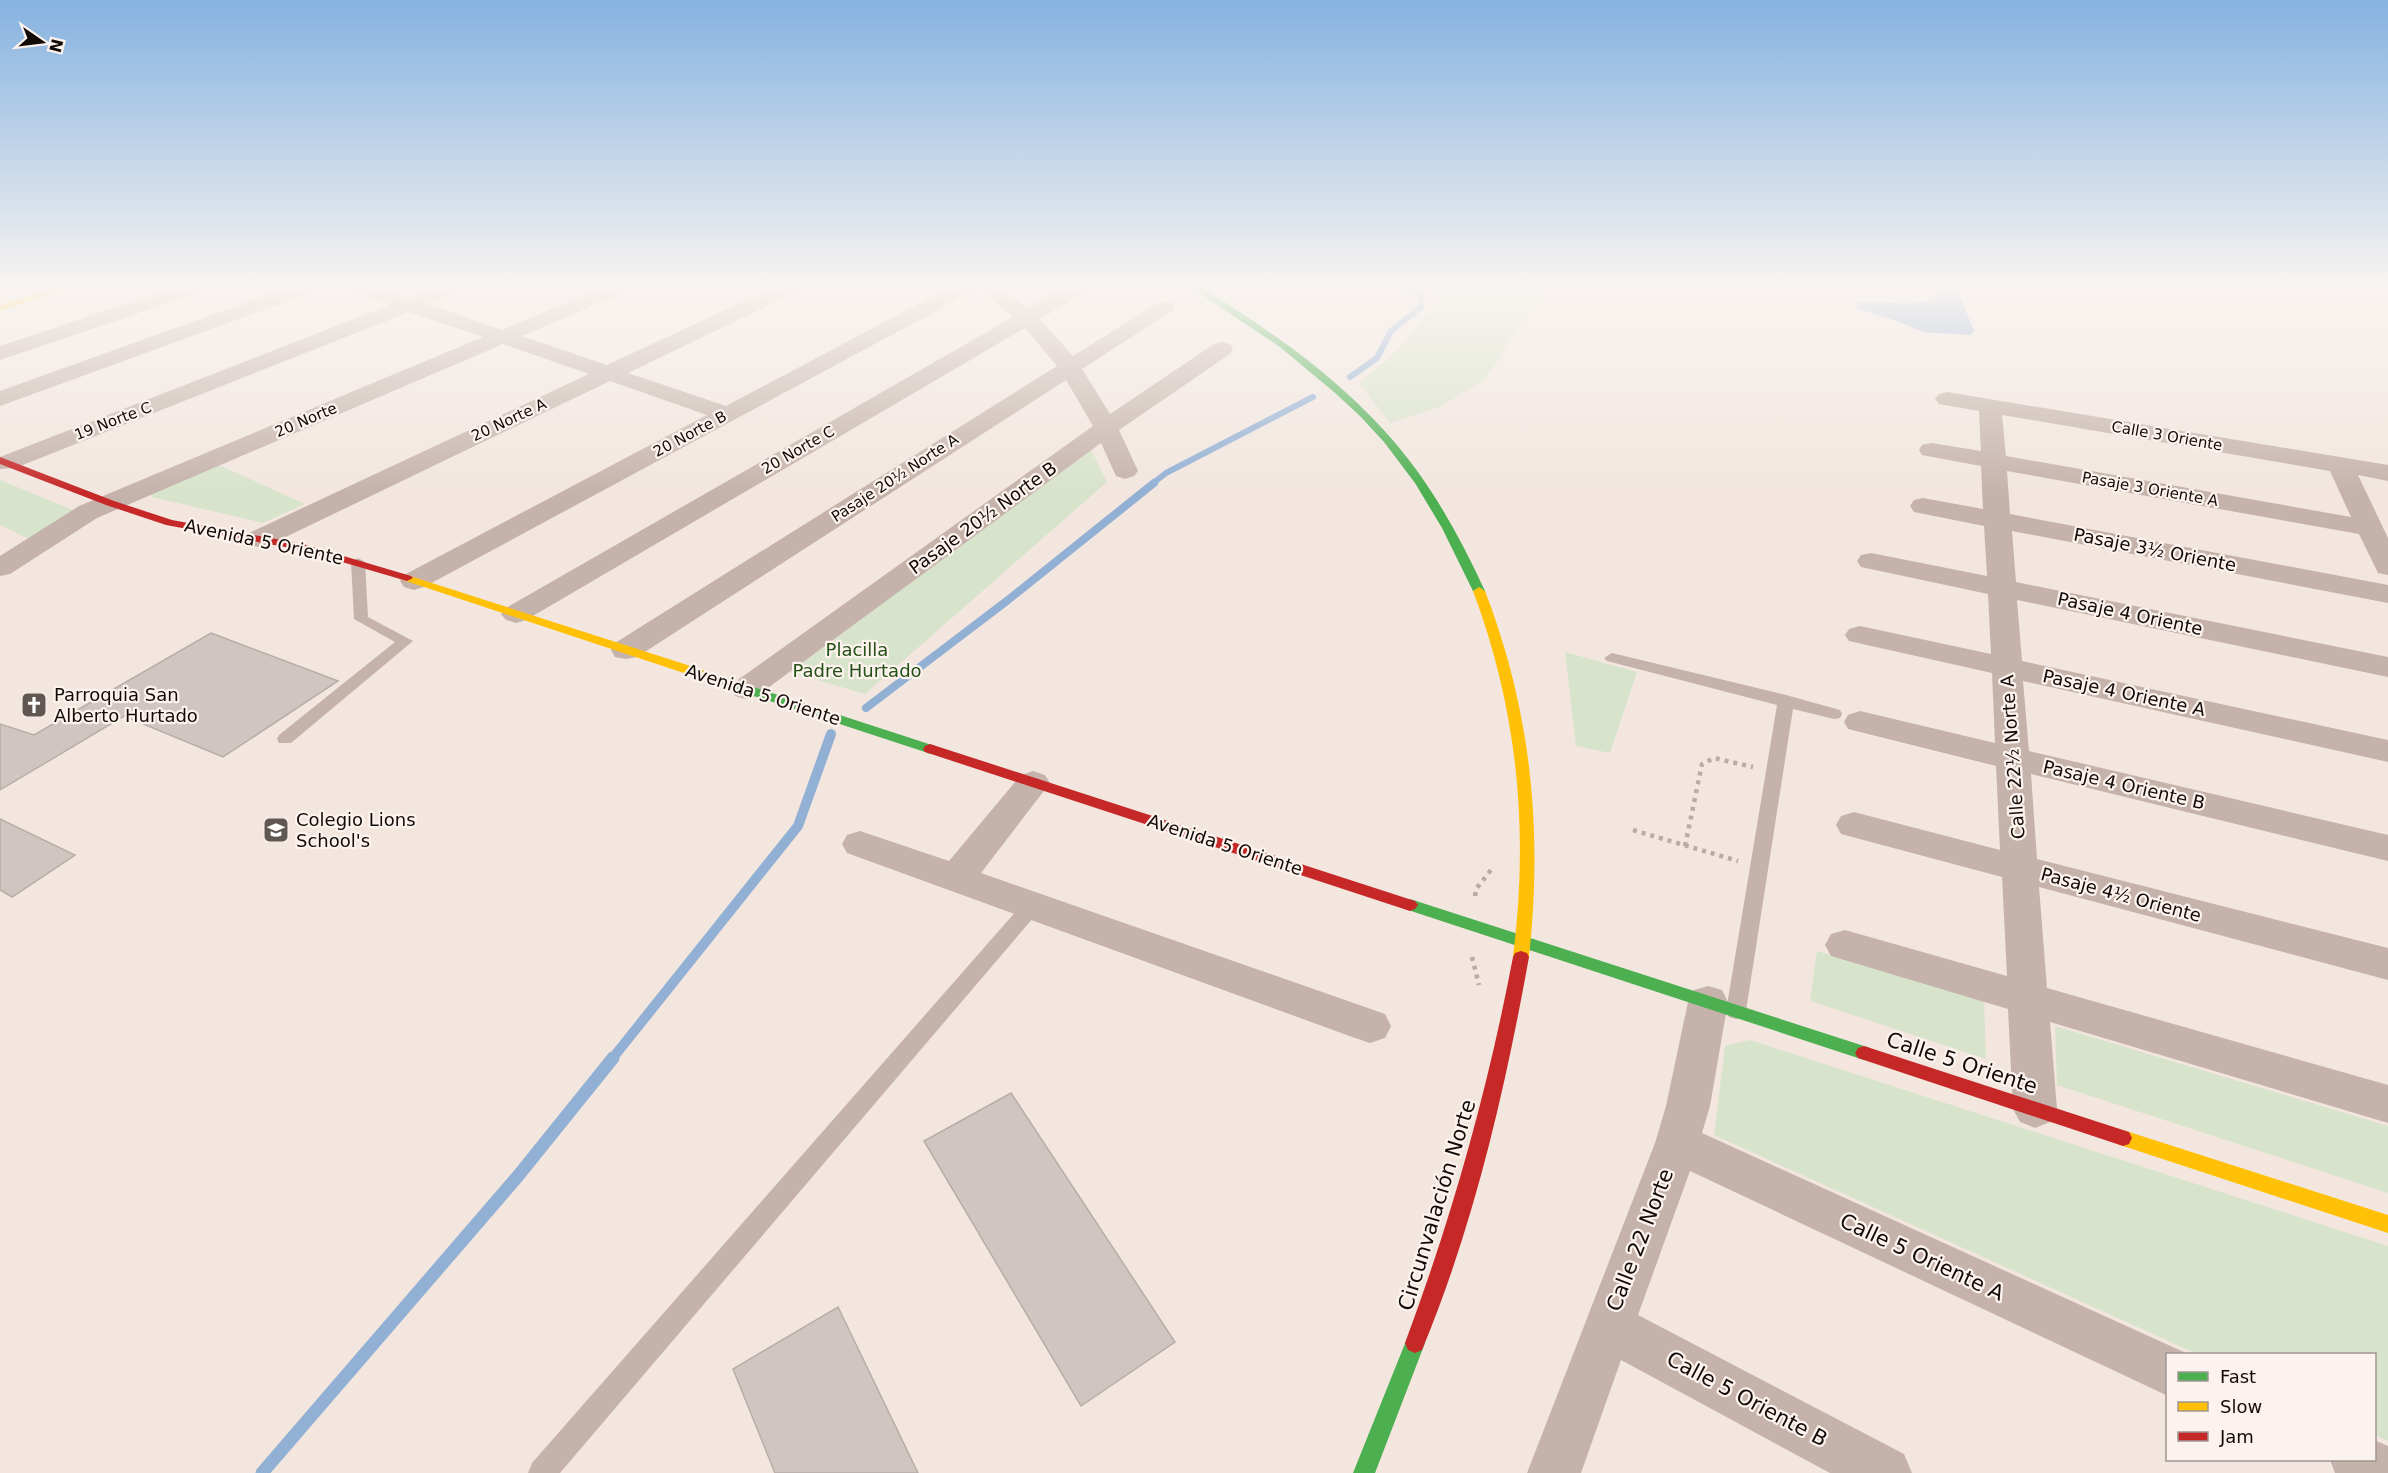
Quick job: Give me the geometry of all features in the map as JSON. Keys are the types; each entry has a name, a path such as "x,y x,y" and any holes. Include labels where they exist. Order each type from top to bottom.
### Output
{"street":[{"path":"0,399 119,356"},
{"name":"19 Norte C","path":"3,462 276,356"},
{"name":"20 Norte","path":"0,568 88,512 459,356"},
{"path":"558,356 727,414"},
{"name":"20 Norte A","path":"259,539 646,356"},
{"name":"20 Norte B","path":"414,581 837,356"},
{"name":"20 Norte C","path":"516,614 961,356"},
{"path":"1060,356 1106,428 1125,471"},
{"name":"Pasaje 20½ Norte A","path":"626,650 1085,356"},
{"name":"Pasaje 20½ Norte B","path":"746,690 1106,428 1212,356"},
{"name":"Circunvalación Norte","path":"1296,356 1315,369 1359,410 1402,457 1421,483 1459,545 1495,631 1515,709 1524,792 1526,843 1523,942 1505,1046 1472,1178 1426,1316 1364,1473"},
{"name":"Calle 3 Oriente","path":"1947,399 2388,473"},
{"name":"Calle 22½ Norte A","path":"1990,406 2036,1109"},
{"name":"Pasaje 3 Oriente A","path":"1931,450 2369,528"},
{"name":"Avenida 5 Oriente","path":"3,462 110,503 170,522 303,547 358,562 1523,942"},
{"path":"2340,465 2388,567"},
{"name":"Pasaje 3½ Oriente","path":"1923,506 2388,594"},
{"path":"0,536 29,549"},
{"name":"Pasaje 4 Oriente","path":"1871,561 2388,667"},
{"name":"Pasaje 4 Oriente A","path":"1860,635 2388,751"},
{"name":"Pasaje 4 Oriente B","path":"1847,718 2388,848"},
{"path":"957,878 1033,783"},
{"name":"Pasaje 4½ Oriente","path":"1854,825 2388,964"},
{"path":"860,844 1370,1026"},
{"name":"Calle 5 Oriente","path":"1523,942 2388,1224"},
{"path":"1845,945 2388,1104"},
{"name":"Calle 22 Norte","path":"1554,1473 1677,1143 1690,1094 1722,1007"},
{"name":"Calle 5 Oriente A","path":"1677,1143 2166,1370"},
{"name":"Calle 5 Oriente B","path":"1608,1326 1885,1473"},
{"path":"2359,1461 2386,1473"}],"lane":[{"path":"285,740 405,642 361,619 358,562"},
{"path":"1612,658 1786,700 1847,718"},
{"path":"1722,1007 1759,867 1786,700"},
{"path":"542,1473 1032,906"}],"path":[{"path":"1684,846 1702,764 1714,758 1774,772"},
{"path":"1633,830 1759,867"},
{"path":"1479,987 1471,956 1476,889 1494,866"}],"green space":[{"path":"1391,356 1501,356 1485,379 1440,407 1390,423 1359,383"},
{"name":"Placilla Padre Hurtado","path":"1091,449 1107,482 865,694 790,672"},
{"path":"215,463 305,504 263,523 152,497 153,489"},
{"path":"0,480 78,512 29,539 0,525"},
{"path":"1565,652 1637,672 1610,753 1576,746"},
{"path":"1817,951 1984,999 1986,1059 1810,1001"},
{"path":"2055,1026 2388,1126 2388,1193 2057,1085"},
{"path":"1750,1040 2388,1246 2388,1441 2376,1435 2376,1353 2195,1353 1714,1135 1725,1046"}],"building":[{"path":"211,633 338,681 223,757 124,716 0,790 0,724 34,735"},
{"path":"0,819 75,855 12,897 0,890"},
{"path":"1011,1093 1175,1342 1081,1406 924,1141"},
{"path":"838,1307 918,1473 775,1473 733,1369"}],"waterway":[{"path":"1350,377 1378,356"},
{"path":"1152,484 1166,473 1313,397"},
{"path":"866,708 1008,600 1154,483"},
{"path":"612,1059 798,826 831,734"},
{"path":"262,1473 518,1176 613,1058"}],"traffic: fast":[{"path":"1296,356 1363,414 1410,468 1448,528 1479,591"},
{"path":"698,673 930,749"},
{"path":"1410,905 1864,1053"},
{"path":"1364,1473 1415,1343"}],"traffic: slow":[{"path":"407,578 698,673"},
{"path":"1479,591 1502,656 1511,691 1523,766 1528,845 1521,957"},
{"path":"2123,1138 2388,1224"}],"traffic: jam":[{"path":"0,460 110,503 170,523 303,547 407,578"},
{"path":"930,749 1410,905"},
{"path":"1415,1343 1464,1200 1490,1104 1521,957"},
{"path":"1864,1053 2123,1138"}],"place":[{"name":"Parroquia San Alberto Hurtado","path":"34,705"},
{"name":"Colegio Lions School's","path":"276,830"}]}
